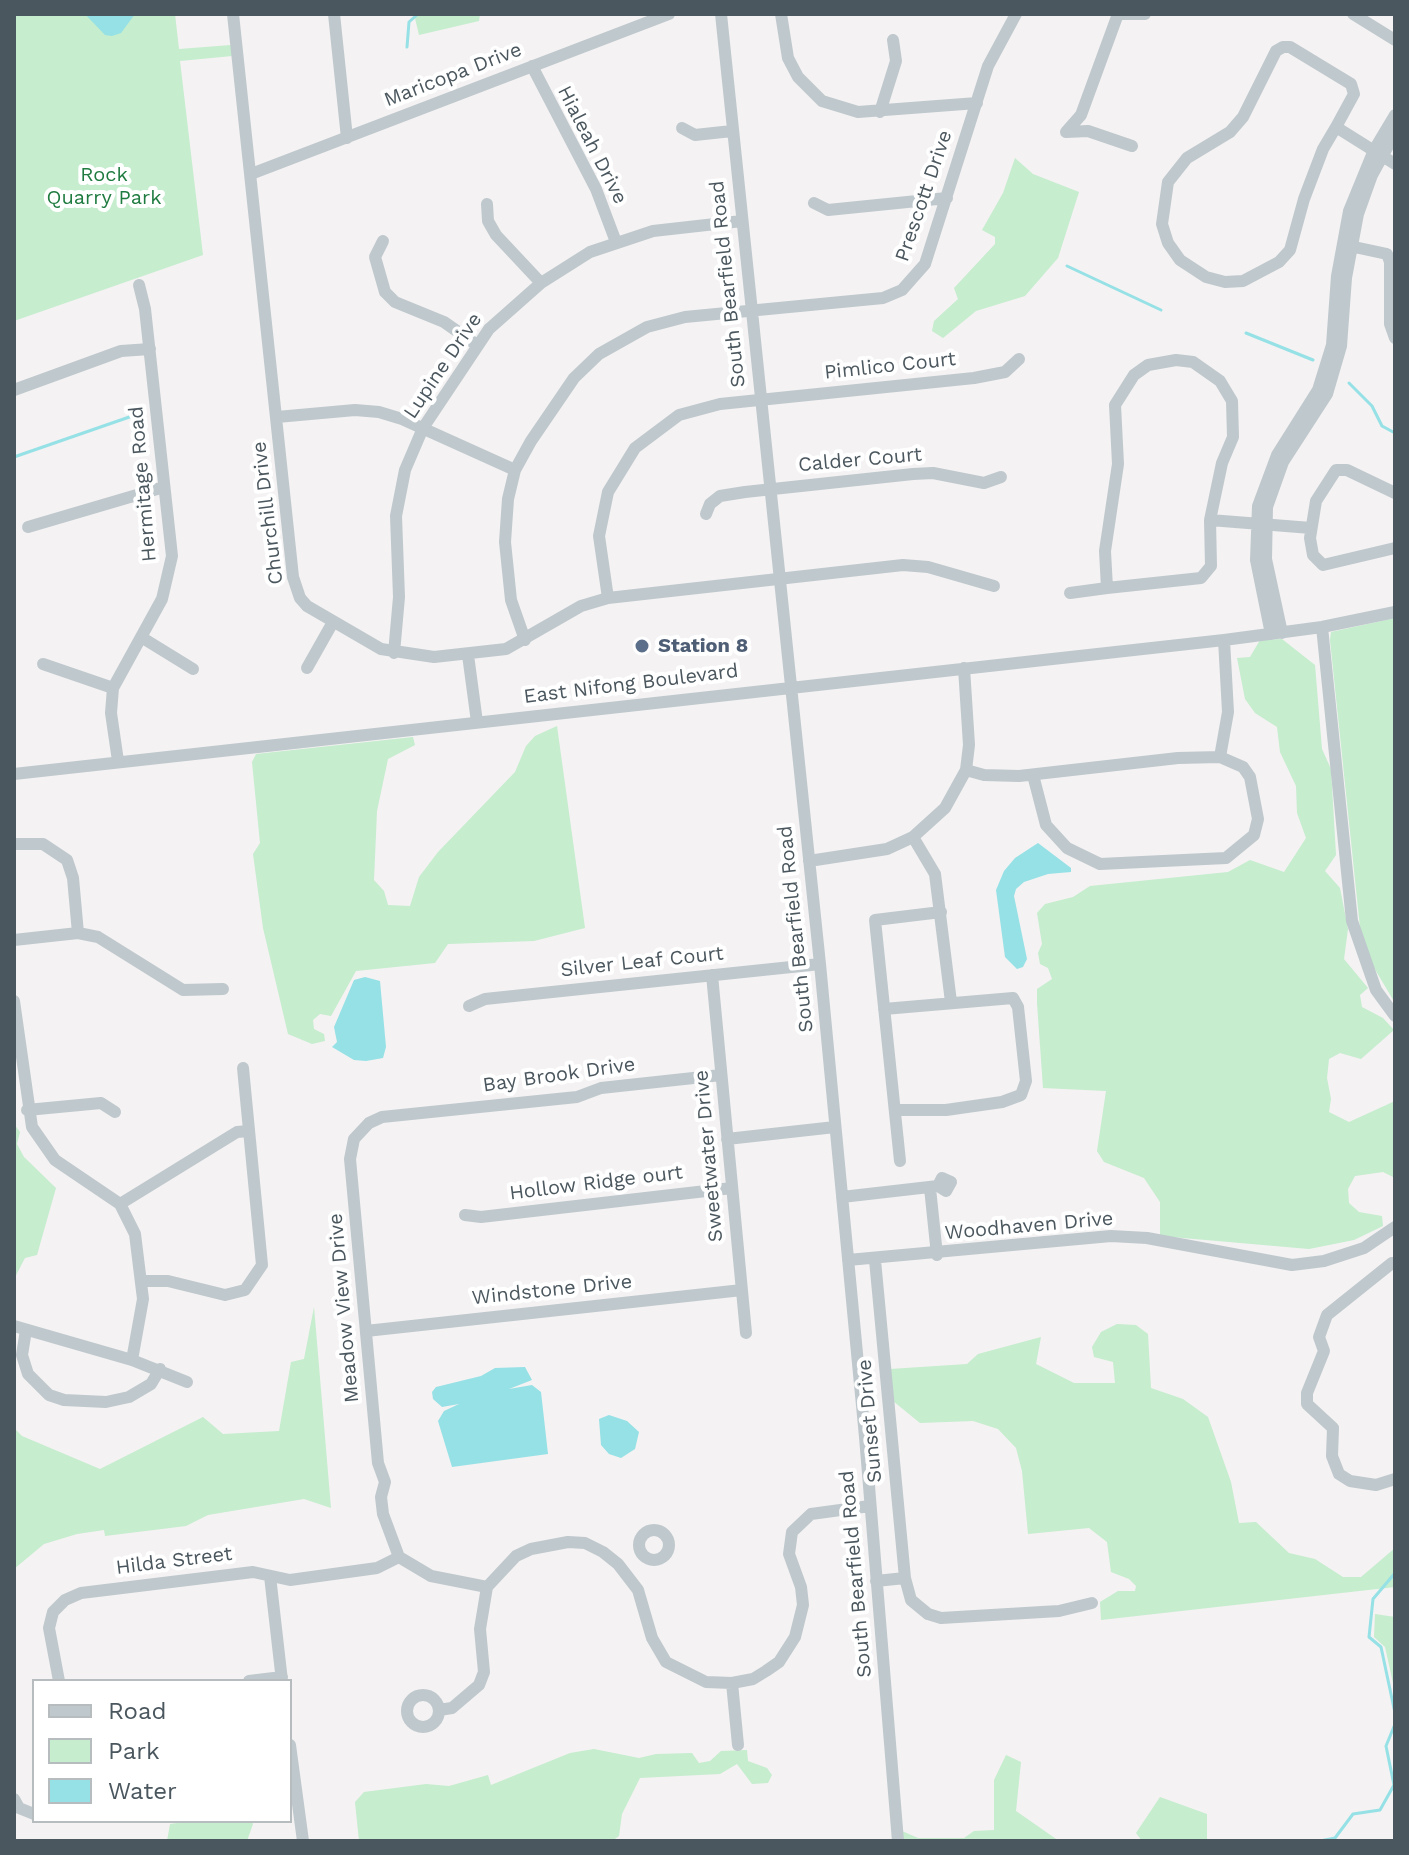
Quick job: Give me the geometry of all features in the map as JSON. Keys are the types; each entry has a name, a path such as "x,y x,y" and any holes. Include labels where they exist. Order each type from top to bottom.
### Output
{"street":[{"name":"Churchill Drive","path":"233,14 296,588 307,606 394,653 434,657 506,649 581,606 608,598 917,565 994,586"},
{"path":"334,14 347,138"},
{"name":"Maricopa Drive","path":"251,174 669,14"},
{"name":"South Bearfield Road","path":"721,14 777,578 820,964 898,1841"},
{"path":"781,14 788,58 809,91 837,108 880,112 977,103"},
{"name":"Prescott Drive","path":"525,640 511,600 505,542 507,510 515,470 574,378 599,354 647,327 685,317 883,298 902,290 925,264 988,66 1016,14"},
{"path":"1132,146 1088,131 1066,132 1081,115 1120,14 1145,14"},
{"path":"1353,14 1395,40"},
{"path":"880,112 896,61 893,40"},
{"path":"1290,47 1351,84 1354,94 1336,127 1323,149 1304,199 1290,250 1279,262 1243,281 1225,282 1206,277 1180,260 1168,243 1162,224 1168,182 1187,158 1230,132 1243,117 1276,51 1290,47"},
{"name":"Hialeah Drive","path":"532,66 596,189 616,242"},
{"path":"1276,633 1260,525 1273,485 1327,394 1335,370 1341,346 1346,245 1378,152 1395,115"},
{"path":"1336,127 1395,164"},
{"path":"682,128 695,135 732,131"},
{"path":"1378,152 1395,133"},
{"path":"814,203 828,210 947,198"},
{"path":"487,204 488,221 496,235 541,283"},
{"name":"Lupine Drive","path":"394,653 399,597 396,516 405,470 423,428 477,345 503,314 541,283 590,252 653,231 742,221"},
{"path":"383,241 375,257 385,292 395,302 444,322 477,345"},
{"path":"1346,245 1387,254 1390,262 1390,324 1395,338"},
{"name":"Hermitage Road","path":"118,761 111,713 113,688 169,579 172,556 150,349 139,285"},
{"path":"14,390 121,351 150,349"},
{"name":"Pimlico Court","path":"608,598 600,556 602,513 618,471 635,448 679,415 702,406 974,378 1005,372 1019,359"},
{"path":"1070,593 1201,578 1208,574 1210,520 1222,463 1233,437 1232,401 1220,381 1193,362 1176,360 1148,365 1134,375 1115,405 1118,464 1105,551 1107,588"},
{"path":"277,417 355,410 379,412 423,428 515,470"},
{"path":"1395,493 1347,470 1336,470 1316,501 1311,528 1313,555 1323,565 1395,548"},
{"name":"Calder Court","path":"706,514 710,504 720,496 769,489 913,474 933,473 984,483 1001,477"},
{"path":"28,527 164,487"},
{"path":"1210,520 1311,528"},
{"name":"East Nifong Boulevard","path":"14,774 1224,640 1322,627 1395,612"},
{"path":"307,668 333,622"},
{"path":"1322,627 1352,921 1376,990 1395,1016"},
{"path":"141,637 193,669"},
{"path":"1220,757 1228,712 1224,640"},
{"path":"468,655 477,722"},
{"path":"43,664 113,688"},
{"path":"809,861 866,855 913,837 945,808 966,770 970,725 964,668"},
{"path":"966,770 1002,777 1178,758 1220,757 1243,767 1250,777 1258,819 1254,835 1226,858 1100,864 1088,861 1067,848 1046,825 1033,775"},
{"path":"913,837 935,874 951,1002"},
{"path":"14,844 43,844 67,860 73,878 78,933"},
{"path":"900,1161 875,920 941,912"},
{"path":"14,940 78,933 117,946 183,990 223,989"},
{"name":"Silver Leaf Court","path":"469,1006 485,999 820,964"},
{"name":"Sweetwater Drive","path":"712,975 746,1333"},
{"path":"884,1009 1013,998 1018,1007 1025,1089 1015,1099 946,1110 895,1110"},
{"path":"14,1001 27,1110 32,1127 55,1160 120,1204 135,1234 143,1281 141,1319 132,1360"},
{"path":"143,1281 168,1281 225,1295 245,1290 256,1278 262,1265 243,1068"},
{"name":"Bay Brook Drive","path":"359,1131 382,1117 577,1097 601,1088 721,1075"},
{"path":"27,1110 101,1103 115,1112"},
{"path":"727,1139 835,1127"},
{"path":"120,1204 237,1132 249,1131"},
{"name":"Meadow View Drive","path":"359,1131 350,1149 350,1159 378,1463 385,1482 381,1497 383,1514 399,1557"},
{"path":"842,1197 934,1187 937,1255"},
{"name":"Hollow Ridge ourt","path":"465,1215 481,1217 732,1188"},
{"name":"Woodhaven Drive","path":"848,1260 937,1255 1111,1236 1147,1238 1292,1265 1324,1261 1379,1241 1395,1227"},
{"path":"1379,1241 1393,1266 1364,1284 1327,1315 1319,1337 1324,1351 1307,1393 1307,1404 1333,1428 1332,1456 1339,1474 1350,1481 1376,1485 1395,1479"},
{"name":"Sunset Drive","path":"875,1260 905,1578 911,1600 928,1614 941,1618 1059,1611 1092,1603"},
{"name":"Windstone Drive","path":"366,1331 742,1290"},
{"path":"160,1369 151,1384 129,1397 106,1402 64,1400 49,1395 28,1374 22,1355 20,1328 160,1369 187,1382"},
{"path":"439,1710 452,1708 467,1699 484,1672 480,1629 487,1587 516,1556 550,1543 585,1543 603,1552 625,1571 638,1590 652,1638 666,1662 697,1679 732,1683 753,1679 779,1662 795,1637 803,1605 801,1587 789,1554 792,1532 811,1514 870,1506"},
{"path":"625,1571 644,1556"},
{"path":"399,1557 431,1576 487,1587"},
{"name":"Hilda Street","path":"59,1679 49,1628 53,1612 65,1600 81,1593 253,1572 290,1580 335,1575 377,1568 399,1557"},
{"path":"270,1576 282,1679"},
{"path":"876,1581 905,1578"},
{"path":"732,1683 738,1745"},
{"path":"292,1760 303,1841"},
{"path":"14,1799 19,1808 32,1813"}],"green space":[{"name":"Rock Quarry Park","path":"14,14 175,14 179,49 231,45 232,56 180,61 203,255 14,321"},
{"path":"414,14 480,14 479,21 419,35"},
{"path":"1015,158 1033,174 1079,192 1058,258 1025,296 976,311 943,338 932,331 934,321 958,299 954,288 995,244 995,237 982,230 1003,193"},
{"path":"1395,618 1395,1003 1370,961 1361,937 1330,640 1331,632"},
{"path":"1282,639 1315,665 1322,749 1331,769 1336,855 1325,871 1340,888 1348,929 1344,959 1368,988 1360,995 1362,1007 1383,1018 1394,1030 1361,1059 1340,1053 1329,1059 1327,1078 1331,1099 1329,1112 1349,1122 1395,1101 1395,1178 1383,1172 1355,1176 1348,1189 1349,1203 1359,1212 1382,1216 1383,1226 1354,1240 1309,1249 1160,1236 1160,1202 1144,1178 1104,1162 1097,1151 1106,1091 1043,1088 1037,1003 1037,989 1052,979 1048,968 1040,964 1038,953 1042,944 1037,913 1045,904 1073,897 1090,886 1228,872 1250,860 1284,872 1306,838 1297,813 1296,786 1280,752 1277,727 1255,713 1245,699 1237,658 1250,657 1260,640"},
{"path":"557,726 585,928 534,941 448,944 435,963 356,971 331,1016 320,1014 313,1020 314,1029 324,1034 325,1041 312,1044 288,1034 263,928 253,854 260,843 252,762 256,754 413,737 415,745 388,759 377,811 374,880 384,891 388,905 410,906 419,877 438,852 515,772 526,746 535,736"},
{"path":"14,1124 20,1132 17,1144 24,1157 56,1188 37,1255 25,1258 14,1279"},
{"path":"314,1307 331,1508 304,1499 208,1515 186,1526 105,1536 104,1530 77,1534 44,1544 14,1569 14,1428 22,1436 100,1469 203,1417 223,1434 279,1431 291,1362 304,1359"},
{"path":"1117,1324 1136,1325 1148,1334 1151,1388 1183,1399 1208,1417 1231,1482 1239,1523 1256,1522 1289,1553 1315,1559 1343,1577 1361,1577 1395,1548 1395,1587 1101,1620 1100,1602 1118,1591 1135,1591 1136,1586 1129,1579 1111,1572 1107,1542 1089,1528 1028,1534 1022,1471 1016,1448 998,1429 973,1421 920,1423 893,1401 890,1369 967,1364 978,1354 1041,1337 1036,1364 1074,1383 1115,1383 1113,1362 1094,1357 1092,1347 1101,1332"},
{"path":"1375,1614 1395,1617 1395,1692 1385,1647 1374,1637"},
{"path":"594,1749 639,1758 692,1753 699,1763 710,1761 721,1751 747,1750 748,1761 767,1768 772,1775 768,1783 752,1784 737,1764 720,1774 640,1778 622,1814 619,1836 612,1841 359,1841 355,1802 364,1792 426,1784 449,1786 488,1775 491,1785 570,1753"},
{"path":"1006,1755 1021,1762 1016,1811 1059,1841 902,1841 902,1831 918,1838 964,1838 974,1831 994,1830 994,1780"},
{"path":"1160,1797 1207,1814 1207,1841 1142,1841 1136,1833"},
{"path":"170,1824 253,1824 247,1841 167,1841"}],"water":[{"path":"85,14 135,14 121,33 112,36 105,35"},
{"path":"1038,843 1071,868 1071,872 1048,874 1024,882 1016,889 1014,896 1027,959 1023,967 1017,969 1005,957 996,890 1004,871 1015,858"},
{"path":"365,977 380,981 386,1047 383,1058 366,1061 354,1060 332,1047 337,1042 334,1027 354,980"},
{"path":"525,1367 532,1380 509,1389 532,1385 541,1392 548,1454 452,1467 438,1421 444,1411 459,1404 442,1407 433,1399 432,1392 436,1387 481,1376 495,1368"},
{"path":"609,1415 627,1421 639,1432 635,1449 621,1458 609,1454 601,1445 599,1419"}],"waterway":[{"path":"407,47 409,22 418,14"},
{"path":"1067,266 1161,310"},
{"path":"1246,333 1313,360"},
{"path":"1349,383 1372,406 1382,426 1395,433"},
{"path":"14,457 138,414"},
{"path":"1395,1573 1373,1599 1369,1637 1381,1647 1395,1713"},
{"path":"1320,1841 1335,1838 1353,1814 1380,1810 1394,1785 1386,1746 1395,1724"}],"place":[{"name":"Station 8","path":"642,646"}]}
